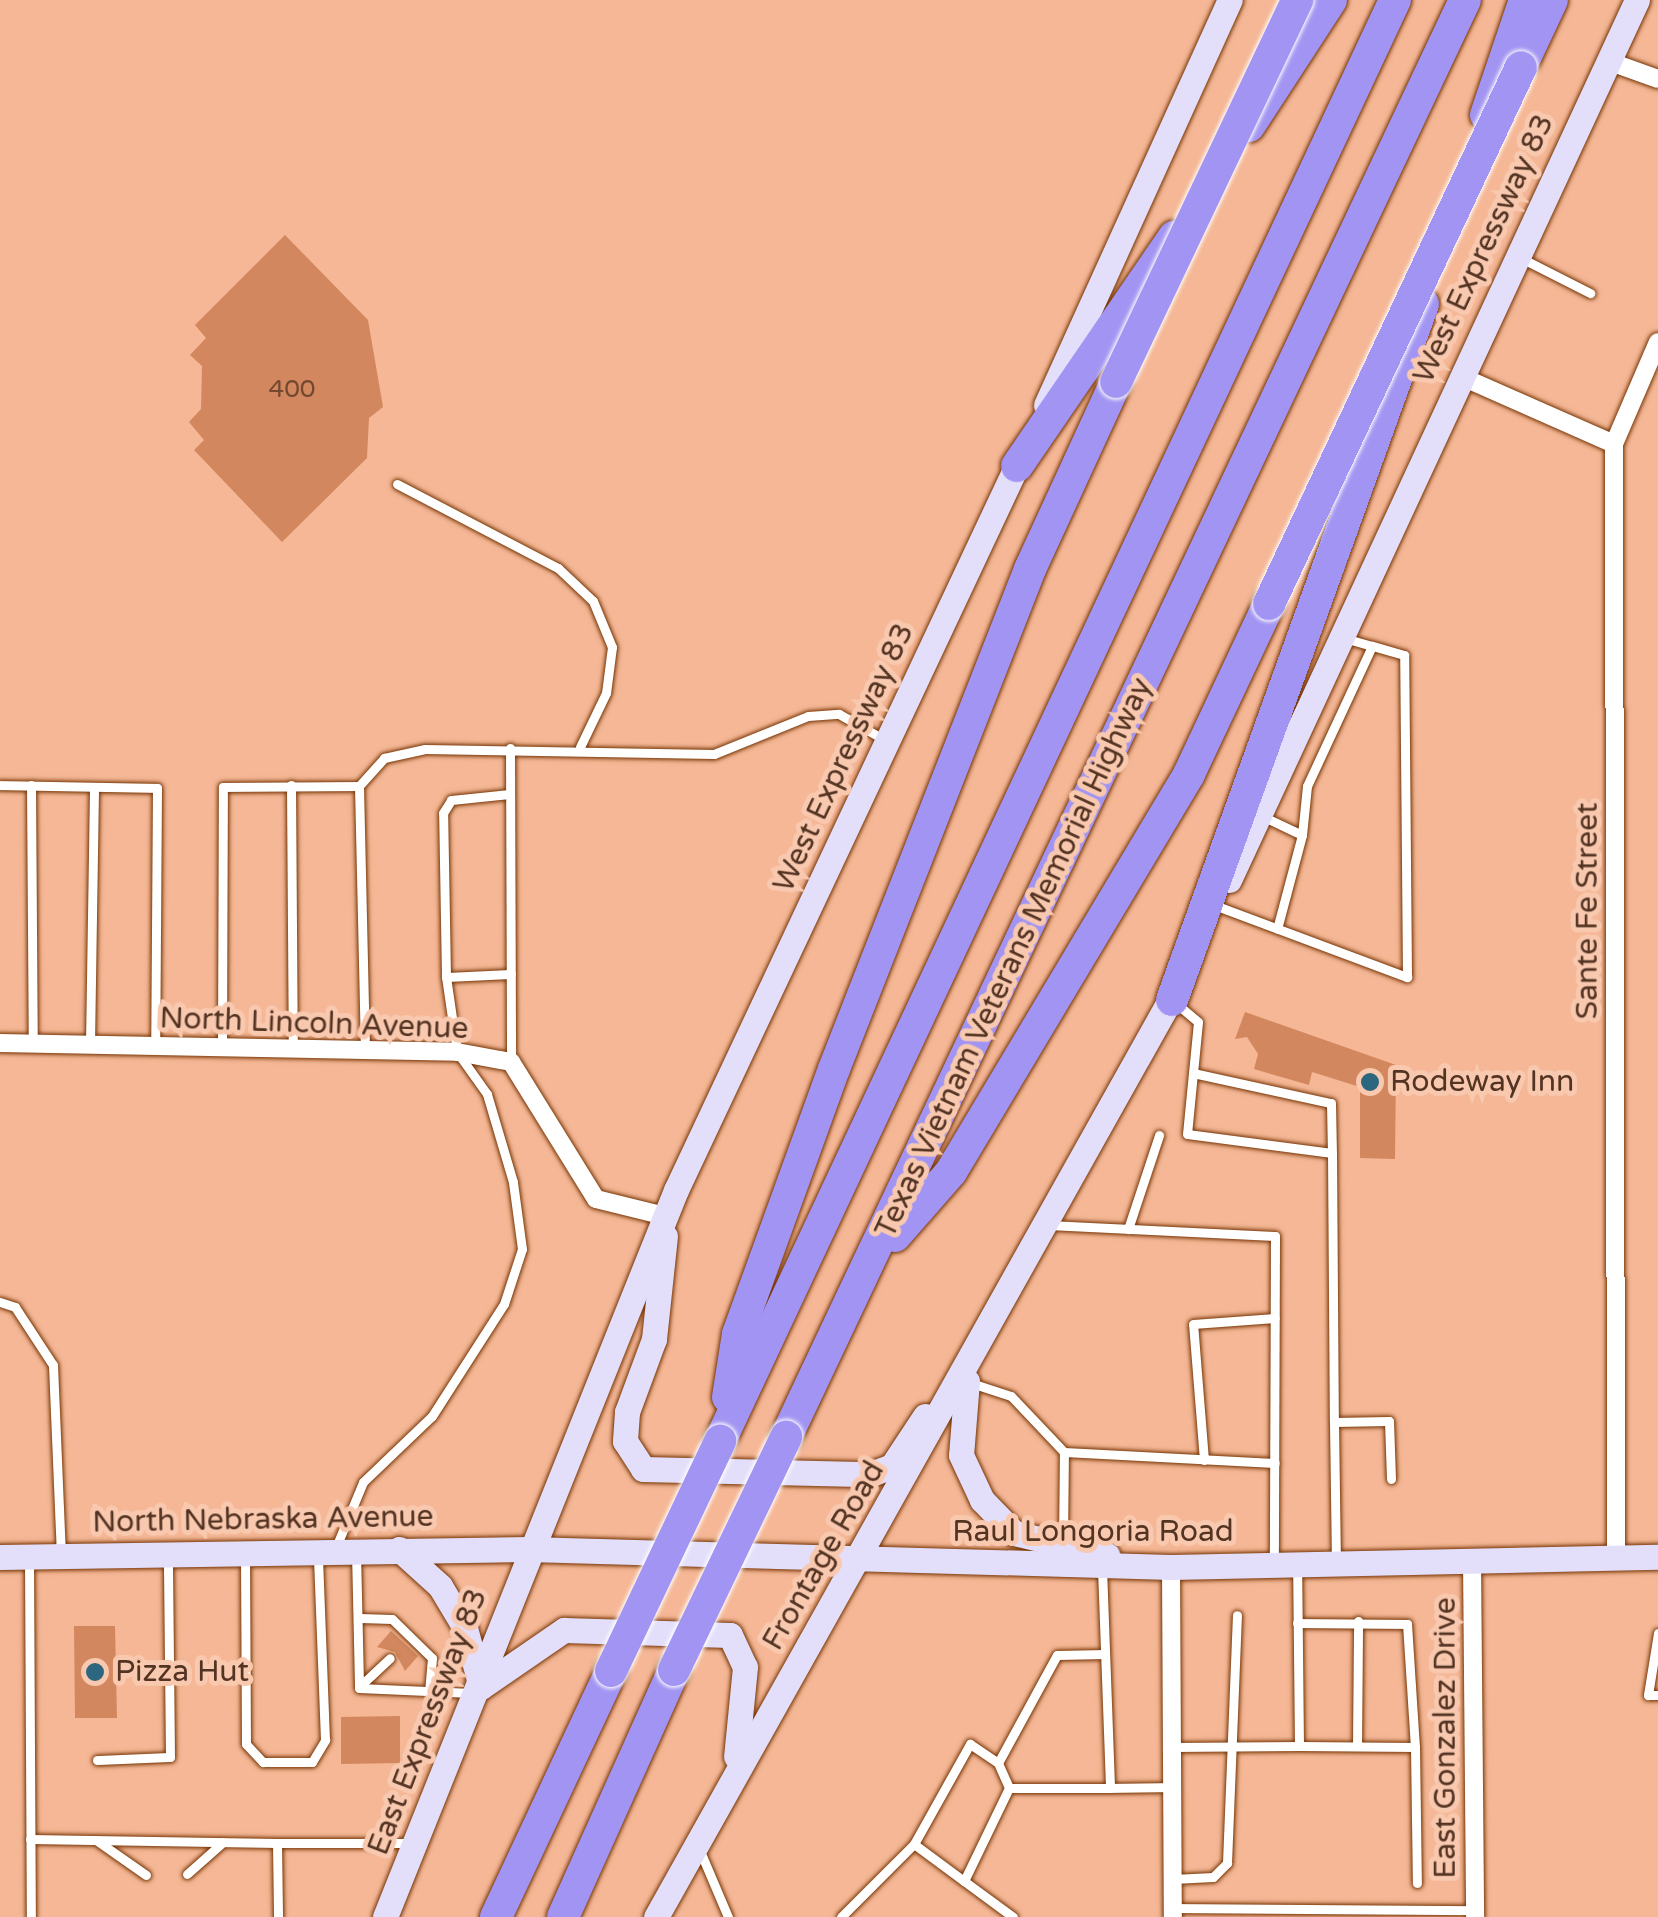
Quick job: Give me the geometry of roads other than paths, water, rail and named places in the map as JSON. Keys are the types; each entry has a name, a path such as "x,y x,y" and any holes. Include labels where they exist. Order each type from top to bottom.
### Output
{"highway":[{"path":"720,1440 738,1334 834,1069 1030,569 1297,0"},
{"path":"1017,466 1332,0"},
{"path":"493,1917 1396,0"},
{"name":"Texas Vietnam Veterans Memorial Highway","path":"563,1917 674,1670 1465,0"},
{"path":"1172,1000 1525,0"},
{"path":"866,1269 951,1172 1189,774 1552,0"}],"main road":[{"name":"West Expressway 83","path":"528,1549 665,1216 1017,466 1230,0"},
{"name":"West Expressway 83","path":"1046,1225 1172,1000 1637,0"},
{"path":"665,1216 662,1298 626,1412 626,1440 647,1472 871,1474 892,1466 969,1372"},
{"name":"Frontage Road","path":"656,1917 696,1838 969,1372 1046,1225"},
{"path":"969,1372 961,1455 974,1486 1014,1532 1160,1566"},
{"name":"Raul Longoria Road","path":"528,1549 860,1563 1160,1566 1658,1557"},
{"name":"North Nebraska Avenue","path":"0,1557 528,1549"},
{"name":"East Expressway 83","path":"385,1917 480,1690 528,1549"},
{"path":"399,1550 440,1586 465,1628 480,1690 564,1630 730,1635 745,1668 746,1713 732,1778"}],"street":[{"path":"1608,60 1658,79"},
{"name":"Sante Fe Street","path":"1616,1558 1614,444 1658,342"},
{"path":"1460,376 1614,444"},
{"name":"North Lincoln Avenue","path":"0,1043 457,1052 511,1062"},
{"path":"511,1062 596,1199 665,1216"},
{"name":"East Gonzalez Drive","path":"1472,1560 1474,1914"},
{"path":"1160,1566 1172,1747 1172,1913"}],"lane":[{"path":"1517,256 1590,293"},
{"path":"397,484 558,568 593,601 612,647 606,693 580,747"},
{"path":"1217,906 1407,976 1404,655 1341,637"},
{"path":"1277,929 1302,835 1308,786 1372,646"},
{"path":"365,1050 359,786 384,758 580,747 714,754 808,716 839,714 888,741"},
{"path":"510,748 511,1062"},
{"path":"31,784 33,1044"},
{"path":"0,785 156,788 155,1047"},
{"path":"291,785 293,1049"},
{"path":"222,1048 222,786 359,786"},
{"path":"90,1046 94,787"},
{"path":"245,1552 246,1744 263,1762 312,1762 324,1740 336,1550 363,1482 432,1416 504,1304 522,1249 487,1094 457,1052 446,977 442,813 450,800 510,794"},
{"path":"1260,815 1302,835"},
{"path":"446,977 511,974"},
{"path":"1172,1000 1198,1022 1187,1134 1332,1153"},
{"path":"1193,1073 1332,1103 1336,1565"},
{"path":"1128,1229 1159,1135"},
{"path":"1046,1225 1275,1236 1274,1463 1297,1623 1299,1746"},
{"path":"0,1302 16,1306 53,1365 61,1556"},
{"path":"1204,1460 1194,1324 1275,1318"},
{"path":"969,1372 1011,1396 1064,1452 1274,1463"},
{"path":"1334,1422 1390,1421 1390,1479"},
{"path":"1063,1545 1064,1452"},
{"path":"336,1550 360,1618 359,1688"},
{"path":"97,1760 170,1757 168,1553"},
{"path":"29,1556 31,1917"},
{"path":"1102,1565 1110,1788"},
{"path":"1172,1880 1213,1877 1227,1863 1238,1746 1237,1616"},
{"path":"360,1618 392,1619 409,1641 432,1658 429,1691"},
{"path":"1357,1746 1358,1621"},
{"path":"1297,1623 1400,1622 1413,1634 1417,1883"},
{"path":"1658,1633 1648,1695 1658,1696"},
{"path":"998,1764 1057,1655 1105,1654"},
{"path":"359,1688 390,1658"},
{"path":"359,1688 480,1690"},
{"path":"842,1917 914,1844 970,1744 998,1764 1009,1788"},
{"path":"1172,1747 1415,1747"},
{"path":"1009,1788 1172,1787"},
{"path":"964,1881 1009,1788"},
{"path":"696,1838 728,1917"},
{"path":"30,1840 416,1843"},
{"path":"96,1840 146,1876"},
{"path":"187,1874 222,1842"},
{"path":"278,1842 278,1917"},
{"path":"914,1844 1013,1917"},
{"path":"1172,1913 1474,1914"}],"place":[{"name":"Rodeway Inn","path":"1370,1082"},
{"name":"Pizza Hut","path":"95,1672"}]}
